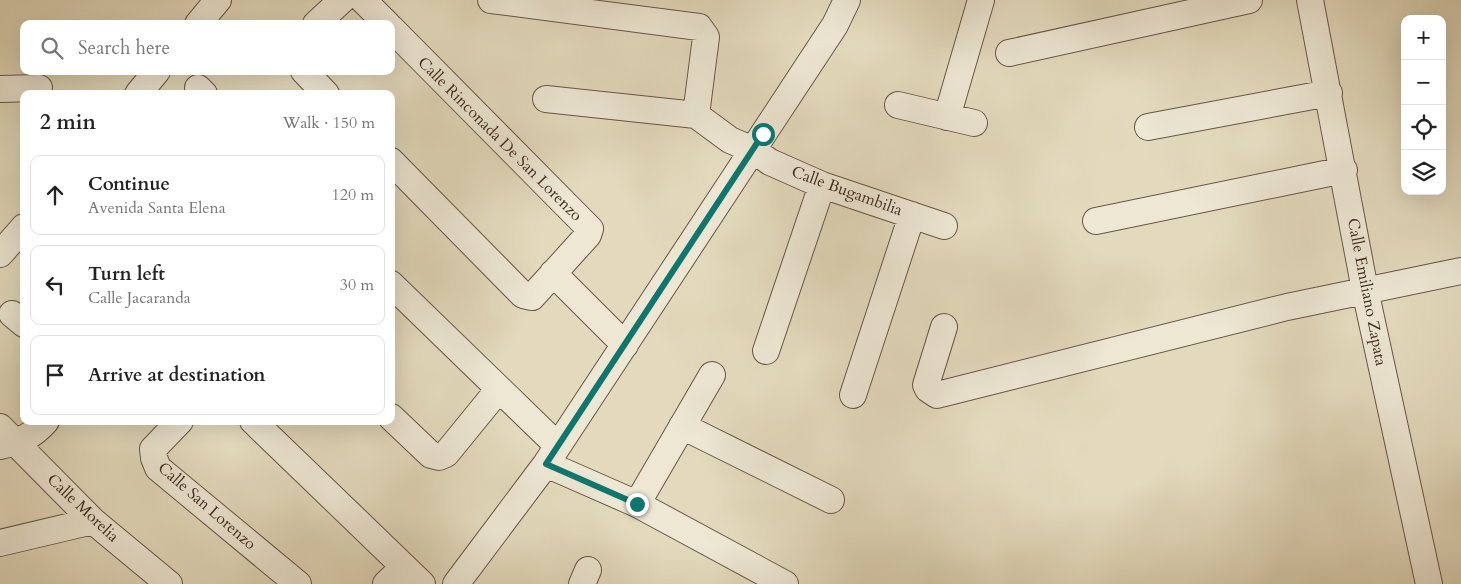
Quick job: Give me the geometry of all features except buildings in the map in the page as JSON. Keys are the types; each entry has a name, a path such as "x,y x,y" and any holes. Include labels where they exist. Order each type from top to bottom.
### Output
{"street":[{"path":"201,20 218,0"},
{"path":"320,20 342,0"},
{"path":"363,0 383,20"},
{"path":"491,0 699,27 706,37 696,116 546,99"},
{"path":"456,584 551,454 625,345 835,25 847,0"},
{"path":"947,116 981,0"},
{"path":"1009,53 1249,0"},
{"name":"Calle Emiliano Zapata","path":"1310,0 1344,170 1365,290 1429,584"},
{"name":"Calle Rinconada De San Lorenzo","path":"395,32 590,228 588,235 532,296 522,295 395,164"},
{"path":"141,90 154,75"},
{"path":"308,75 322,90"},
{"path":"0,89 38,88"},
{"path":"1148,127 1329,93"},
{"path":"898,105 974,123"},
{"name":"Calle Bugambilia","path":"696,116 730,140 753,150 770,162 822,184 944,226"},
{"path":"1096,220 1344,170"},
{"path":"766,351 822,184"},
{"path":"853,395 912,215"},
{"path":"0,254 20,232"},
{"path":"944,327 926,384 928,389 937,395 1365,290 1461,271"},
{"path":"553,273 625,345"},
{"path":"395,288 499,389 551,454 637,504 785,584"},
{"path":"637,504 712,375"},
{"path":"395,421 431,455 439,457 446,454 499,389"},
{"path":"5,439 36,432 42,425"},
{"name":"Calle San Lorenzo","path":"176,425 154,449 154,458 158,468 298,584"},
{"path":"257,425 395,575 422,584"},
{"path":"682,426 831,500"},
{"name":"Calle Morelia","path":"5,439 93,521 169,584"},
{"path":"0,543 93,521"}],"route":[{"path":"637,504 574,478 546,464 763,134"}]}
